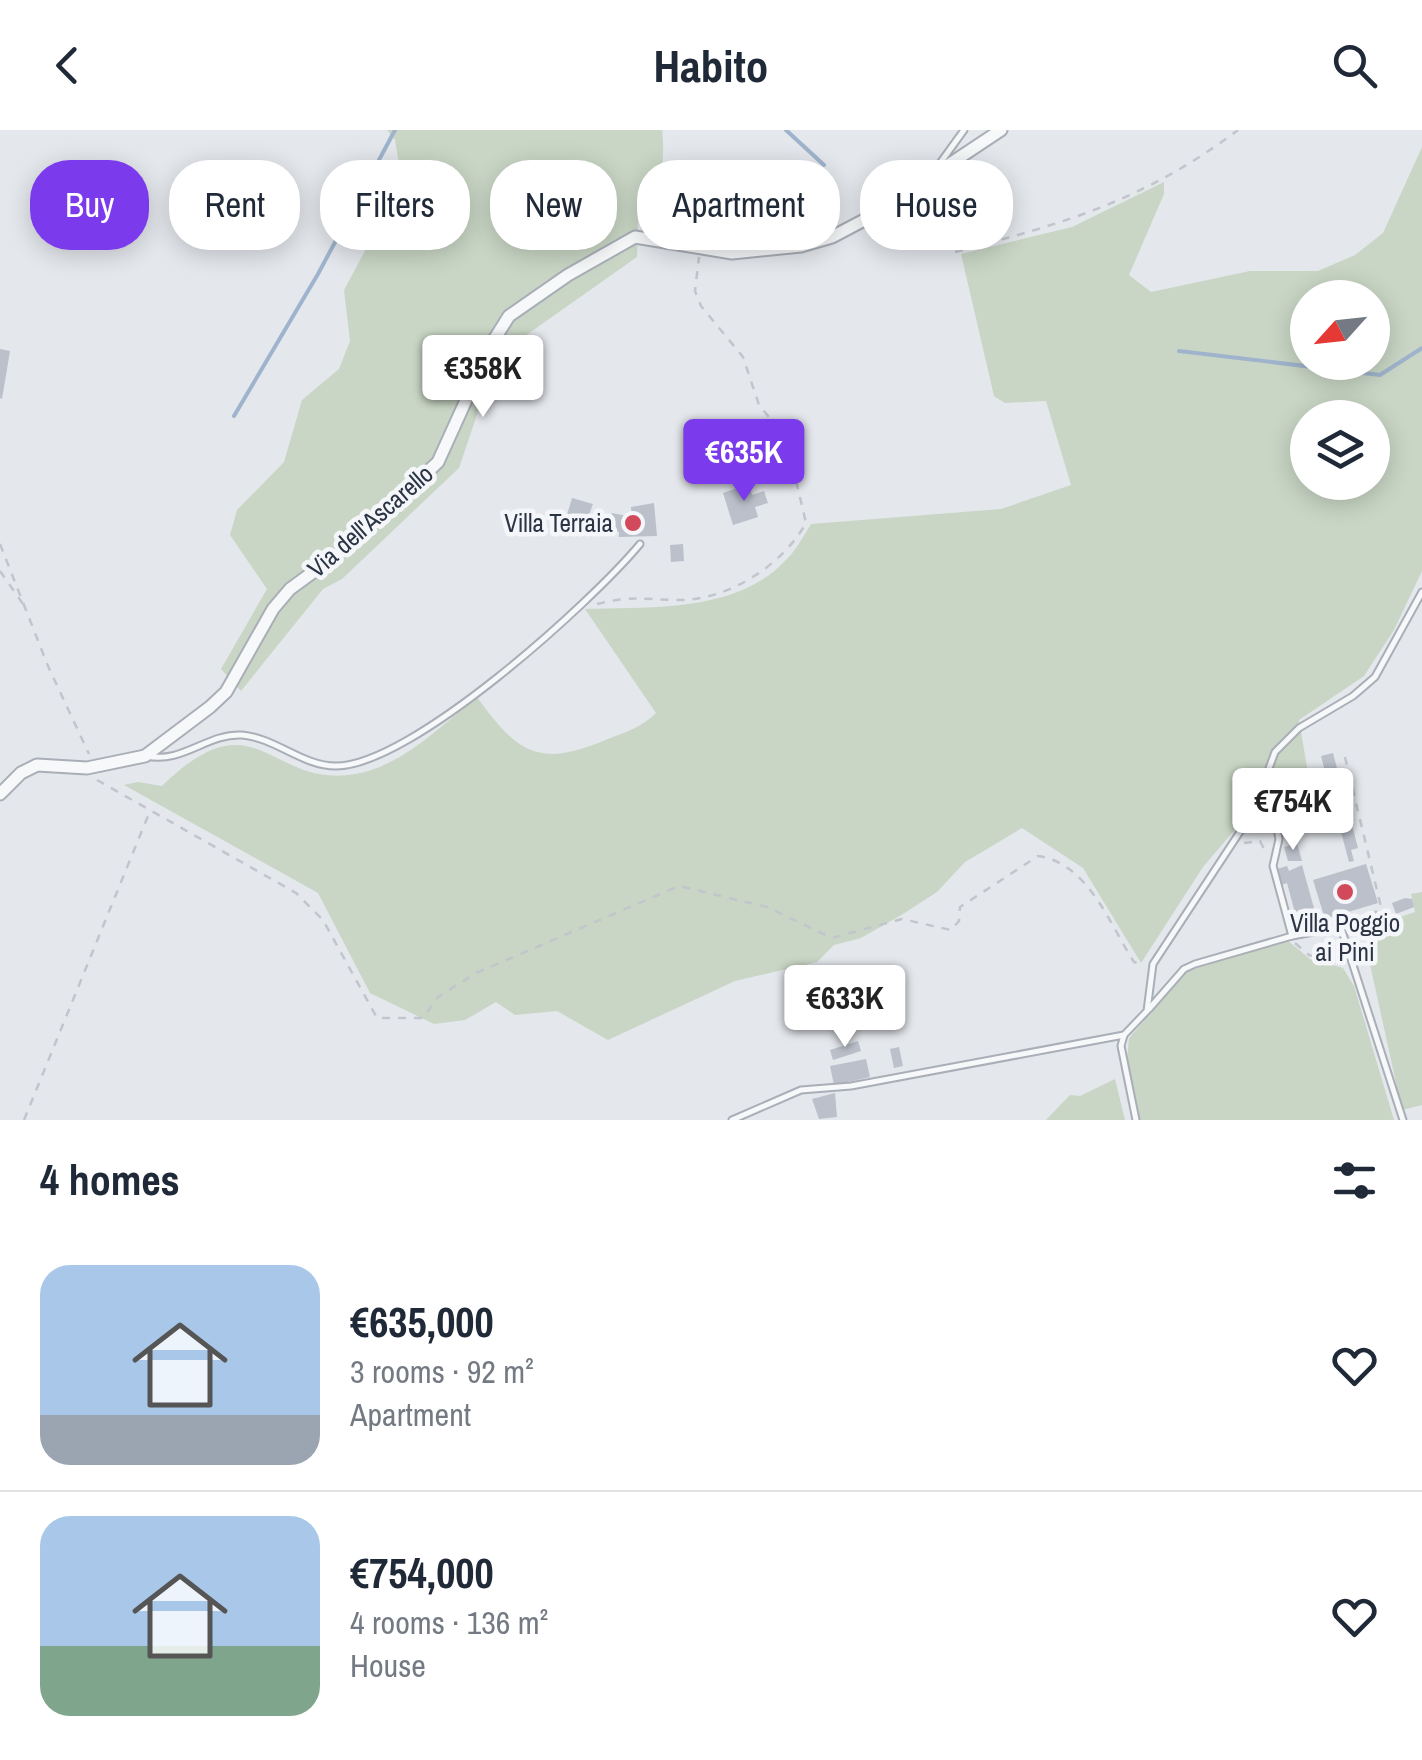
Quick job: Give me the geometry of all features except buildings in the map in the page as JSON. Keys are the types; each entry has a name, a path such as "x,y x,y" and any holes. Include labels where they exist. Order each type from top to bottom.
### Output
{"street":[{"name":"Via dell'Ascarello","path":"957,160 1001,130"},
{"name":"Via dell'Ascarello","path":"0,794 20,773 37,765 93,767 145,756 226,692 273,609 290,589 350,545 438,462 492,343 509,316 568,275 635,237 701,251 778,252 832,237 860,220"}],"lane":[{"path":"944,160 964,130"},
{"path":"145,756 164,760 218,738 240,735 324,765 355,764 383,756 427,731 572,610 640,544"},
{"path":"1146,1012 1152,968 1254,812 1265,769 1275,752 1299,728 1353,696 1375,677 1422,592"},
{"path":"1254,812 1264,807 1274,812 1277,854 1273,866 1289,936"},
{"path":"732,1120 801,1090 851,1086 1124,1034 1184,969 1289,936 1363,923"},
{"path":"1341,928 1403,1120"},
{"path":"1124,1034 1123,1071 1136,1120"}],"path":[{"path":"955,252 1100,211 1195,161 1238,130"},
{"path":"572,610 634,596 677,600 706,596 772,566 806,523 786,438 759,405 743,358 701,306 695,292 694,274 701,251"},
{"path":"0,544 95,778 296,894 323,920 377,1018 423,1018 438,998 476,973 679,886 766,906 832,938 902,919 951,930 959,921 960,908 1038,856 1060,859 1079,874 1134,962 1152,968"},
{"path":"0,571 8,589 24,606"},
{"path":"0,589 8,589"},
{"path":"1344,757 1381,907 1363,923"},
{"path":"24,1120 151,809"},
{"path":"1237,840 1246,844 1260,841 1266,853 1277,854"},
{"path":"1289,936 1309,955 1344,965 1358,977"}],"green space":[{"path":"387,130 662,130 663,154 662,160 637,160 637,257 515,343 483,397 459,468 342,579 323,589 241,691 221,669 267,589 230,535 237,510 284,462 302,400 339,369 350,341 344,290 365,250 470,250 470,160 398,160 395,140"},
{"path":"1422,147 1422,571 1394,630 1364,676 1299,720 1308,773 1269,826 1244,819 1203,867 1141,963 1083,868 1022,828 965,862 937,892 861,938 834,945 817,962 735,981 608,1040 557,1011 515,1015 496,1002 465,1020 434,1024 370,993 318,893 124,785 138,782 162,786 194,759 220,747 242,745 326,775 372,770 405,754 477,697 505,732 532,751 547,754 584,748 627,731 656,713 585,609 690,604 741,591 784,562 811,524 1001,509 1071,485 1046,401 1005,403 994,396 961,254 1013,250 1013,241 1072,227 1164,182 1164,194 1129,275 1151,292 1250,271 1318,271 1355,255 1383,233"},
{"path":"1422,892 1422,1105 1402,1110 1368,955 1394,919 1415,912 1411,894"},
{"path":"1287,940 1310,959 1343,968 1354,986 1394,1120 1140,1120 1126,1071 1129,1038 1187,971"},
{"path":"1115,1079 1125,1120 1046,1120 1070,1095 1080,1096"}],"waterway":[{"path":"234,416 318,274 395,130"},
{"path":"786,130 819,160"},
{"path":"1179,351 1380,375 1422,348"}],"place":[{"name":"Villa Terraia","path":"633,523"},
{"name":"Villa Poggio ai Pini","path":"1345,892"}]}
